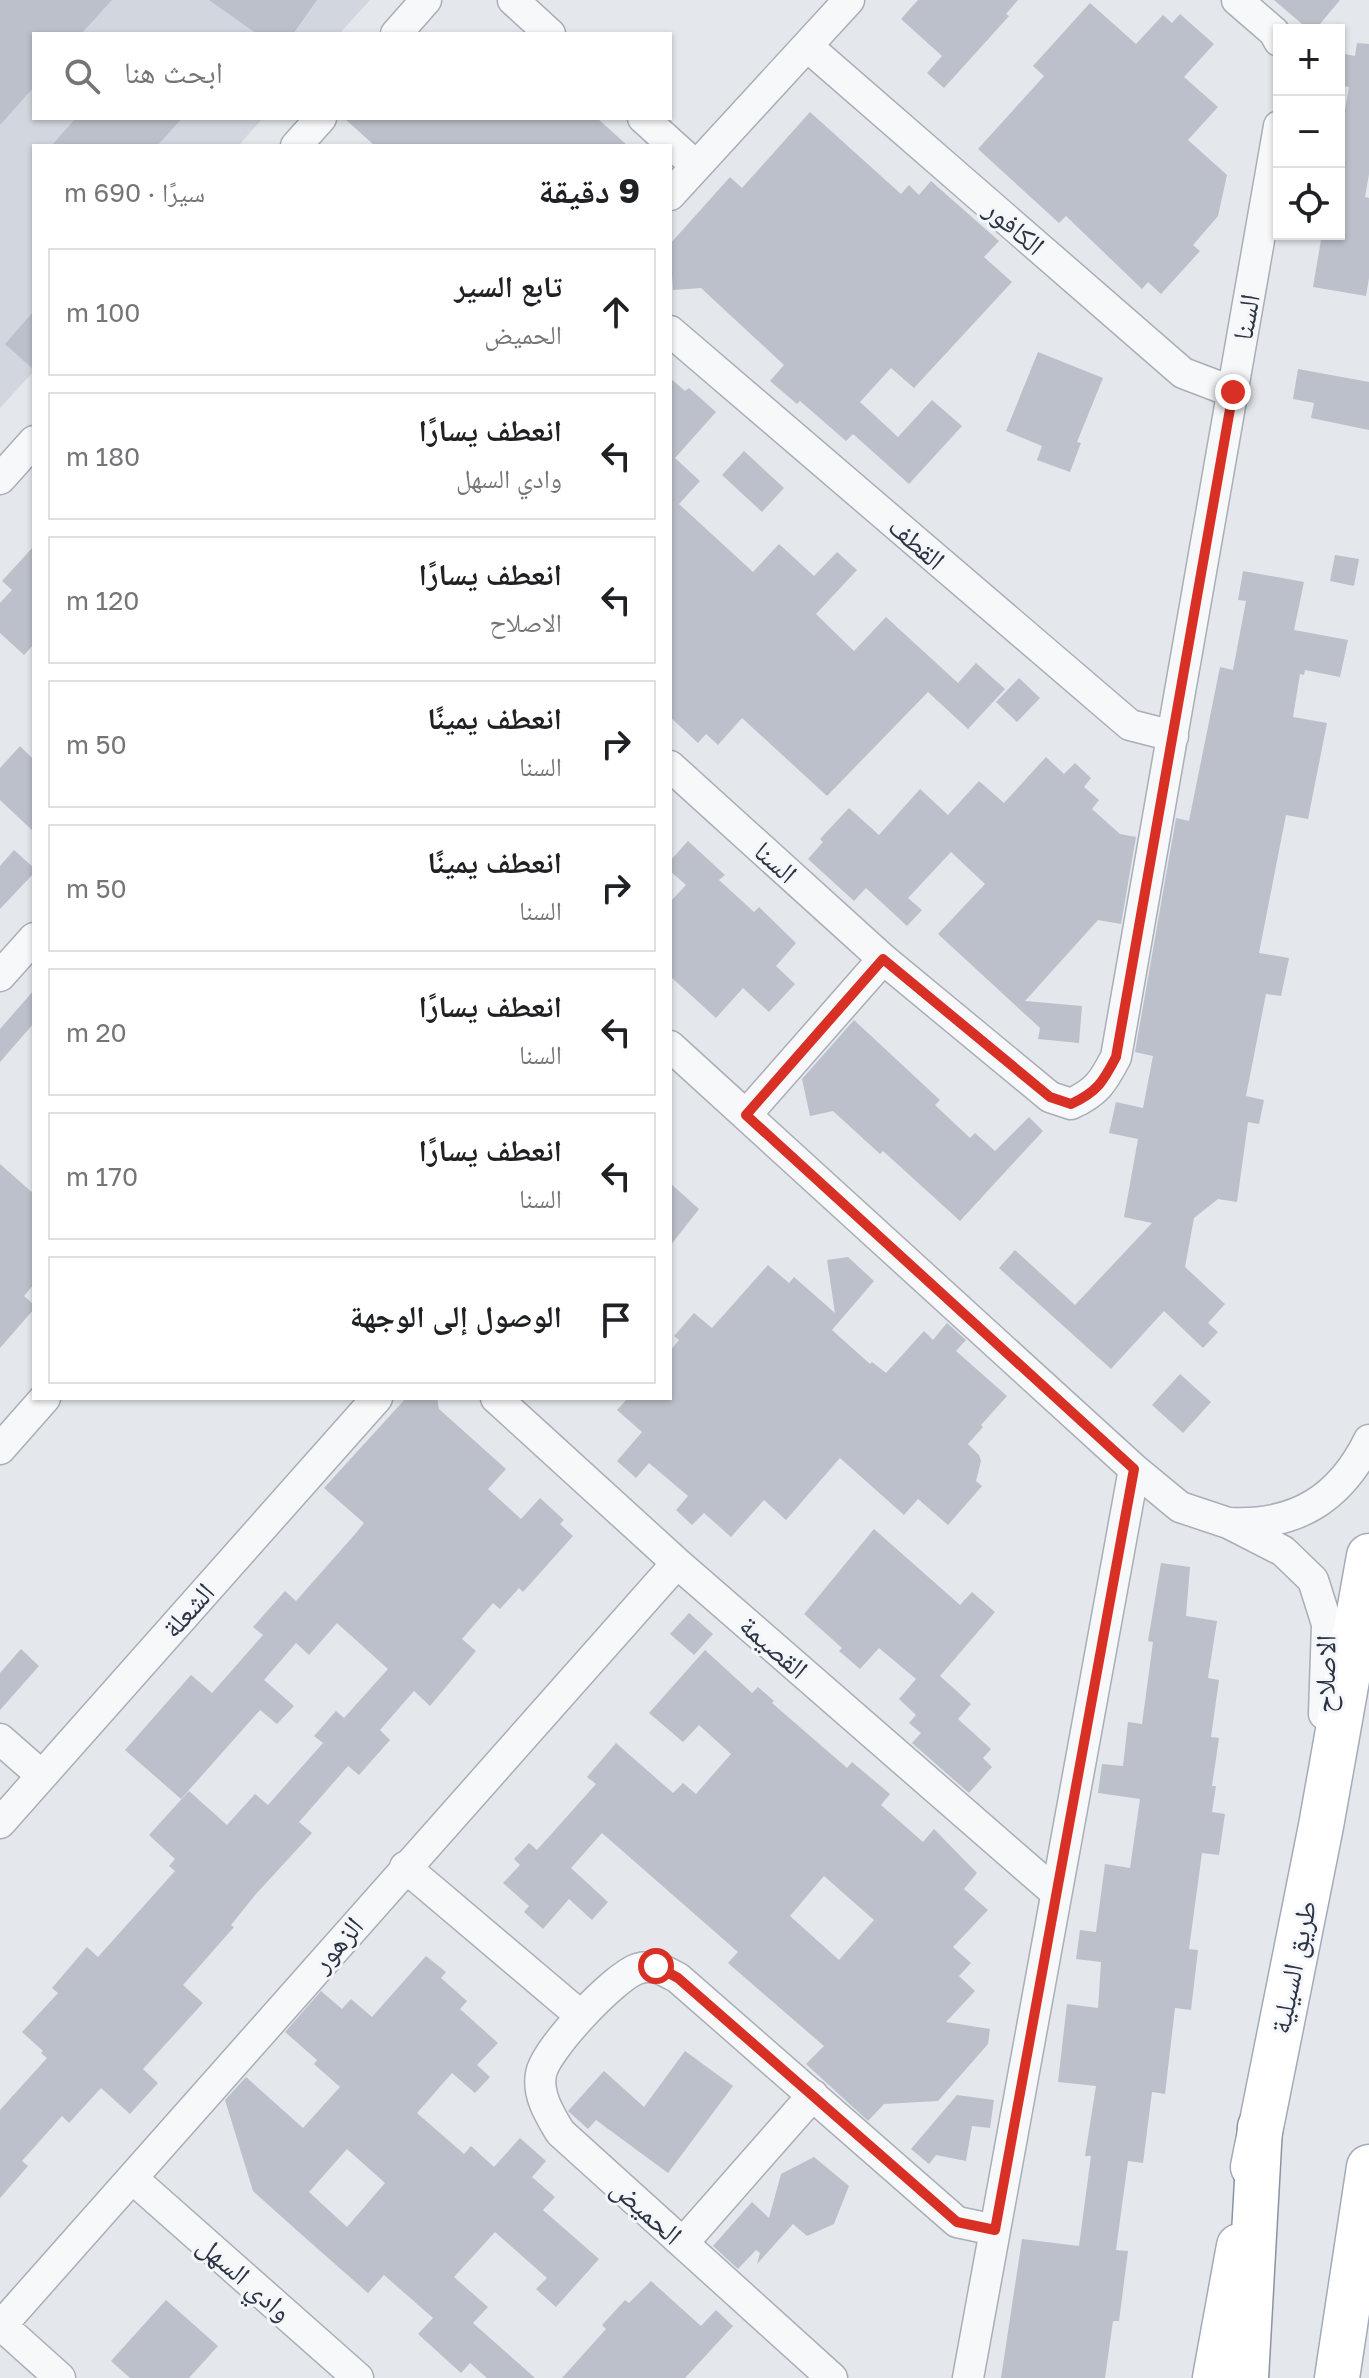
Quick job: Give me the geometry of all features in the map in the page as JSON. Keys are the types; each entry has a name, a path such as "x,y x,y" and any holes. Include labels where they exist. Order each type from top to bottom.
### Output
{"main road":[{"name":"طريق السيلية","path":"1215,2378 1260,2127 1321,1826 1369,1556"},
{"path":"1246,2378 1260,2127"},
{"path":"1337,2378 1369,2167"}],"street":[{"path":"398,32 426,0"},
{"path":"513,0 548,32"},
{"path":"672,193 849,0"},
{"path":"1237,0 1273,31"},
{"name":"الكافور","path":"807,46 1183,373 1233,392"},
{"path":"298,144 319,120"},
{"path":"645,120 672,144"},
{"path":"672,144 696,166"},
{"name":"السنا","path":"672,768 883,959 1050,1097 1071,1104 1091,1095 1104,1080 1116,1057 1273,161"},
{"name":"القطف","path":"672,333 1130,725 1173,736"},
{"path":"0,479 32,448"},
{"path":"0,976 32,940"},
{"path":"746,1115 883,959"},
{"name":"الاصلاح","path":"672,1048 1134,1469 1180,1507 1228,1523 1283,1551 1313,1580 1327,1624 1321,1826"},
{"path":"0,1449 43,1400"},
{"name":"الشعلة","path":"0,1823 375,1400"},
{"name":"القصيمة","path":"498,1400 677,1563 1055,1892"},
{"name":"الاصلاح","path":"1228,1523 1272,1521 1310,1508 1339,1486 1359,1461 1369,1440"},
{"path":"968,2378 1134,1469"},
{"name":"الزهور","path":"0,2326 677,1563"},
{"path":"0,1739 41,1775"},
{"path":"405,1867 581,2016"},
{"name":"الحميض","path":"832,2378 560,2132 550,2114 542,2096 541,2073 548,2057 581,2016 622,1978 637,1969 656,1966 678,1978 957,2222 995,2230"},
{"path":"683,2243 813,2095"},
{"name":"وادي السهل","path":"132,2178 358,2378"},
{"path":"0,2326 60,2378"}],"shaded area":[{"path":"0,0 370,0 341,32 32,32 32,120 261,120 240,144 32,144 32,373 0,408"}],"building":[{"path":"0,0 112,0 83,32 32,32 32,89 0,125"},
{"path":"209,0 317,0 294,32 254,32"},
{"path":"918,0 1018,0 1006,14 1009,16 944,88 927,73 942,56 901,19"},
{"path":"1274,0 1340,0 1320,24 1302,24"},
{"path":"1090,3 1136,44 1163,15 1172,23 1180,14 1214,44 1184,77 1218,107 1188,140 1227,175 1218,216 1193,245 1200,251 1161,294 1148,282 1142,289 1066,216 1059,223 978,149 1044,76 1033,66"},
{"path":"1357,43 1369,44 1369,174 1365,197 1369,198 1369,278 1366,296 1313,287 1321,240 1345,240 1345,110 1349,87 1345,86 1345,54 1355,56"},
{"path":"810,112 901,194 909,185 919,195 931,181 999,241 984,257 1012,282 914,388 891,368 860,402 898,437 932,400 962,426 909,484 853,434 846,441 800,401 797,404 770,381 784,365 701,288 673,290 672,242 730,177 742,188"},
{"path":"74,120 180,120 159,144 53,144"},
{"path":"346,120 599,120 626,144 373,144"},
{"path":"32,313 32,368 5,344"},
{"path":"1038,352 1103,378 1077,442 1081,443 1070,472 1037,460 1042,446 1006,431"},
{"path":"1298,369 1369,382 1369,430 1311,418 1314,403 1293,399"},
{"path":"672,380 685,391 689,388 716,412 675,458 700,481 679,504 753,572 779,544 814,576 837,552 857,570 816,614 854,651 886,617 958,683 976,663 1005,689 968,729 928,692 827,796 742,718 718,745 706,734 698,743 672,719"},
{"path":"744,451 784,488 762,512 722,475"},
{"path":"32,548 32,646 24,655 0,633 0,603 12,590 2,581"},
{"path":"1335,555 1359,559 1354,586 1330,581"},
{"path":"1243,571 1304,582 1294,630 1348,640 1340,677 1305,670 1304,675 1300,674 1293,717 1327,723 1308,819 1286,815 1259,953 1289,958 1281,996 1266,994 1246,1096 1264,1100 1259,1124 1248,1122 1237,1202 1218,1199 1194,1218 1185,1267 1225,1304 1208,1323 1218,1332 1203,1348 1164,1311 1111,1369 999,1268 1015,1250 1075,1305 1152,1223 1124,1217 1138,1139 1109,1133 1116,1102 1143,1108 1153,1056 1135,1052 1176,818 1189,821 1220,667 1233,670 1246,601 1238,600"},
{"path":"1019,678 1040,698 1017,722 996,702"},
{"path":"20,746 32,758 32,830 0,800 0,768"},
{"path":"1046,757 1064,774 1075,763 1091,778 1084,787 1099,800 1092,809 1120,834 1136,837 1121,924 1098,920 1025,1001 1082,1006 1079,1043 1038,1039 1040,1028 938,934 985,884 951,852 908,898 922,910 907,926 866,888 854,901 808,859 823,842 820,839 849,808 879,835 920,789 948,815 979,781 1004,803"},
{"path":"688,841 725,875 719,880 754,912 759,907 796,943 776,966 795,984 769,1012 743,988 716,1018 672,978 672,900 686,885 672,873 672,859"},
{"path":"14,850 32,866 32,875 0,909 0,866"},
{"path":"32,992 32,1025 0,1062 0,1029"},
{"path":"854,1020 940,1100 935,1105 970,1138 975,1133 995,1151 1029,1117 1043,1131 960,1221 883,1151 880,1154 833,1111 810,1116 802,1079"},
{"path":"0,1164 32,1192 32,1286 24,1296 32,1303 32,1311 0,1348"},
{"path":"672,1185 699,1209 672,1243"},
{"path":"848,1257 874,1281 832,1330 870,1364 872,1362 886,1373 924,1331 933,1340 947,1323 966,1340 956,1351 1007,1396 968,1444 981,1461 976,1481 982,1486 948,1525 918,1499 904,1515 840,1458 786,1520 764,1500 731,1537 704,1513 692,1525 676,1510 688,1496 649,1463 636,1478 617,1461 642,1432 617,1410 626,1400 672,1400 672,1349 679,1340 674,1336 694,1313 712,1328 768,1265 789,1283 794,1277 835,1313 827,1260"},
{"path":"1180,1374 1211,1402 1183,1433 1152,1405"},
{"path":"404,1400 437,1400 439,1409 506,1469 488,1489 521,1519 540,1498 564,1520 560,1524 573,1536 523,1592 519,1588 500,1609 493,1603 462,1639 476,1651 430,1706 414,1691 380,1730 390,1740 359,1775 348,1766 299,1822 312,1833 256,1894 231,1925 234,1927 183,1985 203,2003 143,2069 158,2083 130,2114 101,2088 69,2123 62,2116 22,2161 28,2166 0,2198 0,2110 47,2058 22,2032 58,1993 52,1988 87,1947 98,1957 175,1871 169,1866 175,1859 149,1835 189,1791 227,1825 255,1794 268,1805 323,1743 314,1736 336,1711 344,1718 388,1669 337,1623 309,1655 296,1643 264,1680 294,1706 277,1724 260,1710 181,1799 125,1750 191,1675 212,1693 263,1635 253,1627 285,1591 296,1601 364,1523 324,1488"},
{"path":"874,1529 960,1605 972,1592 995,1612 940,1676 971,1704 958,1719 991,1749 983,1758 992,1767 969,1793 912,1743 921,1733 909,1723 916,1715 899,1699 916,1679 879,1648 860,1669 804,1614"},
{"path":"1161,1563 1190,1567 1186,1616 1217,1621 1208,1678 1219,1680 1211,1737 1219,1738 1212,1786 1216,1786 1212,1812 1225,1814 1219,1855 1202,1853 1189,1949 1198,1950 1191,2010 1175,2008 1165,2094 1152,2092 1143,2163 1128,2161 1116,2250 1128,2251 1119,2321 1113,2321 1105,2378 1001,2378 1022,2239 1079,2246 1091,2156 1085,2156 1096,2086 1058,2082 1067,2004 1098,2008 1101,1962 1076,1959 1080,1930 1096,1932 1105,1864 1130,1868 1140,1799 1098,1793 1102,1764 1123,1766 1128,1722 1142,1724 1153,1642 1148,1641"},
{"path":"689,1613 713,1634 694,1655 670,1634"},
{"path":"21,1649 39,1666 0,1710 0,1673"},
{"path":"705,1650 752,1693 758,1687 774,1701 772,1703 847,1768 852,1762 890,1794 881,1805 923,1842 934,1829 977,1873 964,1889 988,1910 953,1947 971,1963 959,1976 975,1991 946,2022 990,2029 988,2044 938,2101 884,2104 868,2121 806,2064 824,2046 728,1963 738,1952 602,1833 571,1868 608,1902 592,1920 569,1899 543,1929 524,1912 529,1906 503,1883 520,1865 514,1859 529,1843 537,1850 596,1784 587,1777 616,1743 673,1793 683,1783 696,1794 731,1754 699,1725 683,1742 649,1713","holes":["824,1876 874,1920 839,1960 790,1916"]},
{"path":"426,1956 446,1972 441,1978 467,2001 460,2009 498,2043 477,2065 490,2077 475,2093 452,2073 417,2113 464,2154 471,2146 494,2167 520,2138 546,2161 532,2177 555,2197 543,2210 599,2259 556,2307 536,2289 547,2278 495,2232 454,2277 488,2307 473,2323 535,2378 487,2378 470,2363 461,2373 418,2334 433,2318 384,2275 368,2293 253,2191 225,2100 246,2077 303,2128 340,2087 314,2064 317,2060 285,2032 321,1991 342,2009 351,1999 372,2017","holes":["347,2149 385,2183 347,2227 309,2192"]},
{"path":"685,2051 733,2086 668,2173 596,2120 588,2129 568,2111 604,2071 644,2107"},
{"path":"957,2095 994,2100 990,2128 972,2126 966,2161 936,2155 929,2164 911,2149"},
{"path":"814,2157 849,2186 834,2224 807,2236 793,2224 757,2264 760,2253 756,2250 738,2269 713,2246 752,2202 769,2218 781,2174"},
{"path":"651,2281 701,2326 716,2310 733,2326 685,2378 562,2378 606,2329 602,2325 625,2300 629,2303"},
{"path":"166,2300 218,2346 189,2378 130,2378 111,2361"}],"route":[{"path":"656,1966 678,1978 957,2222 995,2230 1134,1469 746,1115 883,959 1050,1097 1071,1104 1091,1095 1104,1080 1116,1057 1233,392"}]}
